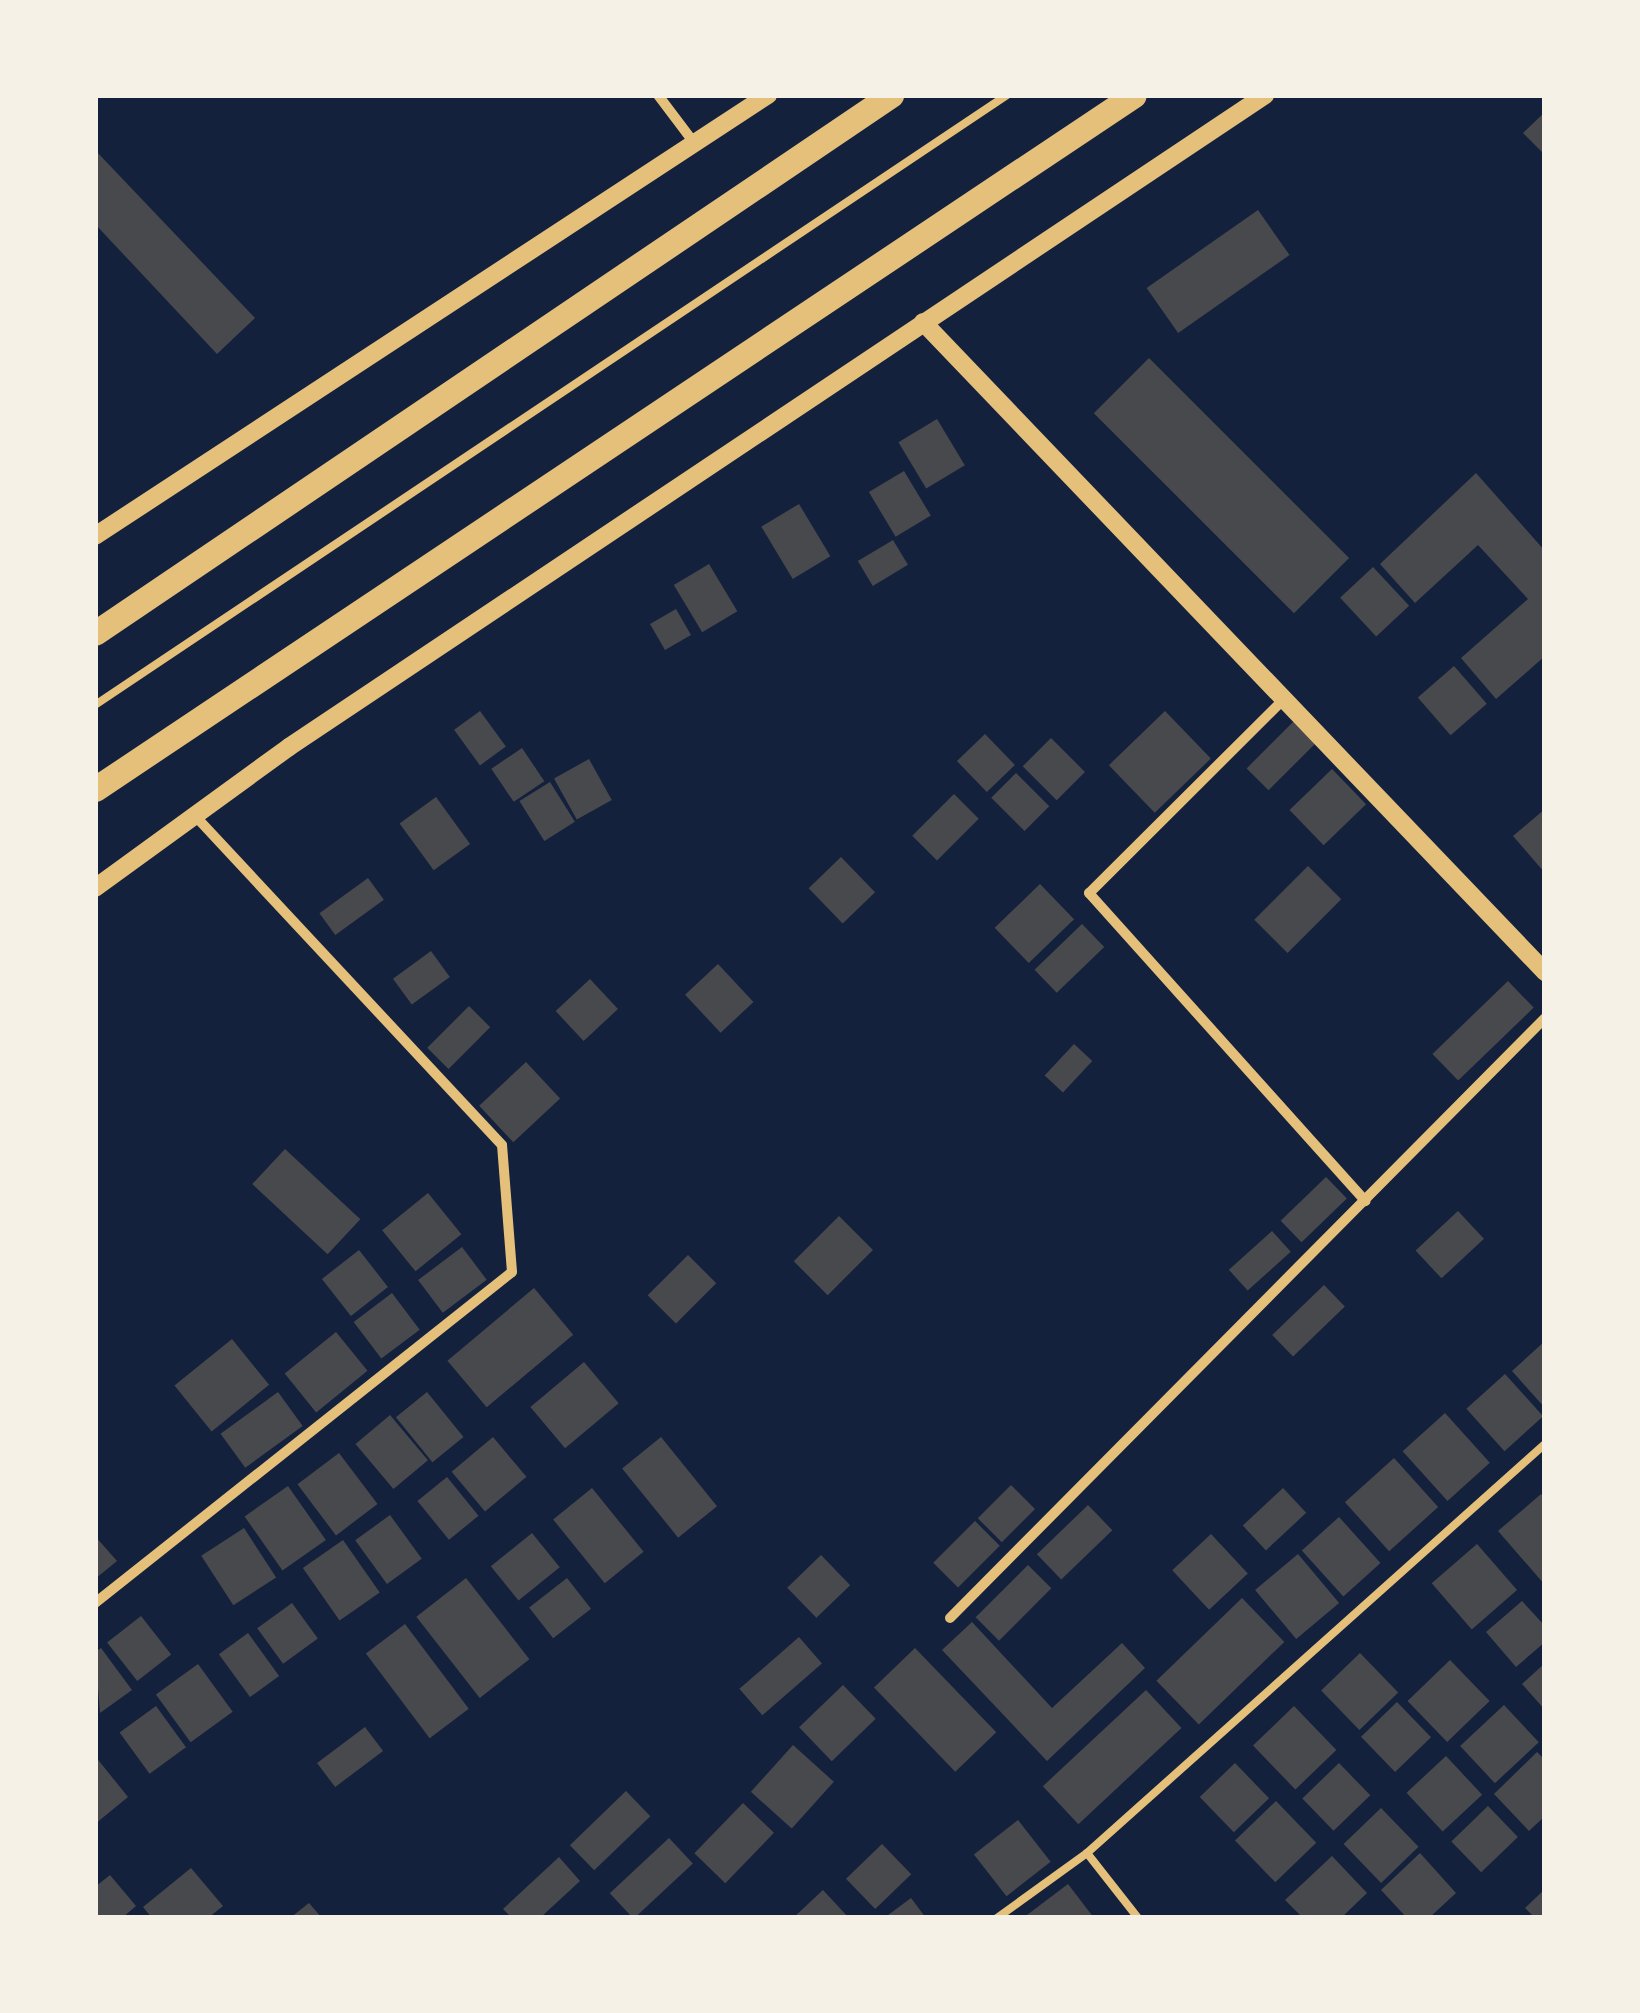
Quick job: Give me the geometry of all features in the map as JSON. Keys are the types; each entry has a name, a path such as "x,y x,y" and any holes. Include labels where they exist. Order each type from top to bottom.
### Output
{"main road":[{"path":"95,633 892,95"},
{"path":"95,789 1134,95"}],"street":[{"path":"658,95 696,144"},
{"path":"95,536 768,95"},
{"path":"95,888 192,813 1265,95"},
{"path":"922,322 1545,972"},
{"path":"1285,697 1089,893 1365,1201"},
{"path":"95,1604 512,1272 502,1146 192,813"},
{"path":"950,1618 1545,1018"}],"lane":[{"path":"95,705 1007,95"},
{"path":"997,1918 1087,1853 1545,1444"},
{"path":"1087,1853 1138,1918"}],"building":[{"path":"1545,112 1545,155 1523,133"},
{"path":"95,150 255,318 217,354 95,224"},
{"path":"1258,210 1290,255 1178,333 1147,288"},
{"path":"1149,358 1349,558 1294,613 1094,413"},
{"path":"937,419 965,465 926,488 898,442"},
{"path":"904,471 931,516 896,537 869,492"},
{"path":"1476,473 1545,551 1545,656 1496,699 1461,658 1528,599 1478,545 1415,603 1380,564"},
{"path":"799,504 830,556 793,579 761,527"},
{"path":"893,540 908,565 873,586 858,561"},
{"path":"709,564 737,611 702,632 674,585"},
{"path":"1373,567 1409,606 1376,636 1340,598"},
{"path":"676,609 691,635 665,650 650,624"},
{"path":"1454,666 1487,704 1451,735 1418,697"},
{"path":"480,711 506,747 480,765 454,730"},
{"path":"1165,711 1211,758 1155,813 1109,765"},
{"path":"1294,721 1316,743 1269,790 1247,768"},
{"path":"985,734 1015,765 987,792 957,761"},
{"path":"1051,738 1085,772 1057,800 1023,766"},
{"path":"522,748 544,781 514,802 491,769"},
{"path":"589,759 612,800 577,819 554,778"},
{"path":"1332,769 1366,804 1324,845 1290,810"},
{"path":"1016,773 1049,806 1024,831 991,798"},
{"path":"550,782 575,822 544,841 519,801"},
{"path":"954,794 979,819 937,860 912,836"},
{"path":"436,797 470,844 434,870 400,823"},
{"path":"1545,809 1545,873 1513,836"},
{"path":"841,857 875,892 843,924 809,888"},
{"path":"1308,866 1341,899 1287,953 1254,920"},
{"path":"368,878 384,900 335,935 319,913"},
{"path":"1040,884 1074,919 1029,963 995,928"},
{"path":"1082,924 1104,947 1057,993 1035,970"},
{"path":"431,951 450,977 412,1005 393,979"},
{"path":"718,964 753,1002 721,1033 685,995"},
{"path":"590,979 618,1009 584,1041 556,1011"},
{"path":"1508,981 1534,1008 1458,1081 1432,1054"},
{"path":"469,1006 490,1027 448,1069 427,1048"},
{"path":"1074,1044 1092,1061 1063,1092 1045,1075"},
{"path":"526,1062 560,1099 513,1142 479,1106"},
{"path":"285,1149 360,1219 328,1254 252,1184"},
{"path":"1326,1177 1347,1199 1302,1242 1281,1221"},
{"path":"428,1193 461,1234 416,1271 382,1230"},
{"path":"1458,1211 1484,1239 1441,1278 1416,1251"},
{"path":"839,1216 873,1250 828,1295 794,1261"},
{"path":"1272,1231 1291,1252 1248,1291 1229,1270"},
{"path":"462,1247 487,1280 443,1313 418,1280"},
{"path":"359,1250 388,1287 351,1316 322,1279"},
{"path":"688,1255 716,1283 676,1324 648,1295"},
{"path":"1324,1285 1345,1307 1293,1357 1272,1335"},
{"path":"534,1288 573,1335 487,1407 447,1361"},
{"path":"392,1293 420,1330 381,1359 354,1322"},
{"path":"336,1332 367,1371 316,1412 285,1374"},
{"path":"232,1339 269,1385 212,1431 174,1386"},
{"path":"1545,1341 1545,1408 1512,1371"},
{"path":"584,1362 619,1403 565,1448 530,1407"},
{"path":"1505,1374 1543,1416 1504,1451 1466,1409"},
{"path":"278,1392 303,1426 245,1468 221,1434"},
{"path":"427,1392 464,1437 432,1462 396,1417"},
{"path":"1445,1413 1490,1463 1447,1501 1403,1451"},
{"path":"390,1415 428,1460 393,1489 356,1444"},
{"path":"493,1437 526,1477 485,1512 452,1472"},
{"path":"661,1437 717,1506 678,1538 622,1468"},
{"path":"339,1453 378,1504 336,1535 297,1484"},
{"path":"1394,1458 1438,1507 1389,1551 1345,1502"},
{"path":"447,1477 478,1516 449,1540 417,1501"},
{"path":"1011,1485 1035,1509 1002,1542 978,1518"},
{"path":"288,1486 326,1540 282,1570 245,1516"},
{"path":"592,1488 644,1552 605,1583 553,1519"},
{"path":"1283,1488 1306,1513 1266,1550 1243,1526"},
{"path":"1541,1494 1545,1498 1545,1585 1498,1531"},
{"path":"1088,1505 1112,1530 1061,1579 1037,1554"},
{"path":"390,1515 422,1559 387,1584 355,1540"},
{"path":"1339,1517 1380,1563 1343,1597 1302,1550"},
{"path":"975,1521 1000,1546 958,1587 933,1563"},
{"path":"244,1528 276,1577 233,1605 201,1556"},
{"path":"532,1533 560,1567 519,1601 491,1566"},
{"path":"1211,1534 1248,1573 1209,1610 1172,1570"},
{"path":"95,1536 117,1561 95,1579"},
{"path":"343,1540 380,1592 340,1621 303,1568"},
{"path":"1477,1544 1517,1590 1472,1629 1432,1583"},
{"path":"1298,1554 1339,1603 1296,1639 1255,1590"},
{"path":"821,1555 850,1585 816,1618 787,1588"},
{"path":"1028,1565 1051,1588 999,1641 976,1617"},
{"path":"466,1578 529,1659 480,1698 416,1617"},
{"path":"567,1578 591,1609 553,1638 529,1608"},
{"path":"1242,1598 1284,1642 1199,1725 1156,1681"},
{"path":"1522,1601 1545,1626 1545,1642 1516,1667 1486,1632"},
{"path":"292,1603 318,1639 283,1664 257,1628"},
{"path":"141,1616 171,1655 137,1681 107,1642"},
{"path":"972,1622 1052,1708 1122,1643 1145,1668 1047,1761 942,1650"},
{"path":"405,1624 469,1709 430,1738 366,1653"},
{"path":"248,1633 279,1676 250,1697 219,1654"},
{"path":"799,1637 822,1663 762,1715 739,1689"},
{"path":"101,1648 132,1690 100,1713 95,1652"},
{"path":"915,1648 996,1732 955,1772 874,1688"},
{"path":"1360,1653 1398,1693 1359,1730 1321,1691"},
{"path":"1450,1660 1490,1701 1447,1742 1408,1701"},
{"path":"1545,1663 1545,1710 1522,1684"},
{"path":"198,1664 233,1712 191,1742 156,1695"},
{"path":"843,1685 876,1719 832,1761 799,1727"},
{"path":"1146,1690 1181,1728 1078,1824 1043,1786"},
{"path":"1397,1702 1431,1737 1395,1772 1361,1737"},
{"path":"1504,1705 1539,1742 1495,1783 1460,1746"},
{"path":"156,1706 186,1747 150,1774 120,1732"},
{"path":"1294,1706 1336,1750 1295,1789 1253,1746"},
{"path":"365,1727 383,1751 335,1787 317,1763"},
{"path":"793,1745 834,1782 792,1829 751,1792"},
{"path":"1537,1752 1545,1760 1545,1816 1529,1831 1494,1794"},
{"path":"95,1756 128,1797 95,1824"},
{"path":"1446,1756 1482,1795 1443,1832 1407,1793"},
{"path":"1235,1763 1269,1798 1234,1832 1200,1797"},
{"path":"1339,1763 1370,1795 1334,1831 1302,1798"},
{"path":"626,1791 650,1816 594,1870 570,1845"},
{"path":"1276,1801 1316,1843 1275,1882 1235,1841"},
{"path":"743,1803 774,1833 725,1883 694,1853"},
{"path":"1488,1806 1518,1837 1481,1872 1451,1841"},
{"path":"1381,1808 1419,1847 1381,1883 1344,1844"},
{"path":"1018,1820 1051,1862 1007,1896 974,1854"},
{"path":"669,1838 693,1864 635,1918 610,1893"},
{"path":"882,1844 911,1874 875,1909 846,1879"},
{"path":"1420,1853 1456,1893 1429,1918 1407,1918 1381,1890"},
{"path":"1332,1856 1367,1893 1341,1918 1303,1918 1285,1900"},
{"path":"559,1857 580,1881 540,1918 512,1918 503,1909"},
{"path":"191,1868 223,1906 208,1918 152,1918 143,1907"},
{"path":"110,1875 136,1906 122,1918 95,1918 95,1887"},
{"path":"1068,1884 1094,1918 1023,1918"},
{"path":"1545,1889 1545,1918 1535,1918 1525,1908"},
{"path":"823,1890 849,1918 793,1918"},
{"path":"911,1898 926,1918 884,1918"},
{"path":"309,1903 322,1918 290,1918"}]}
